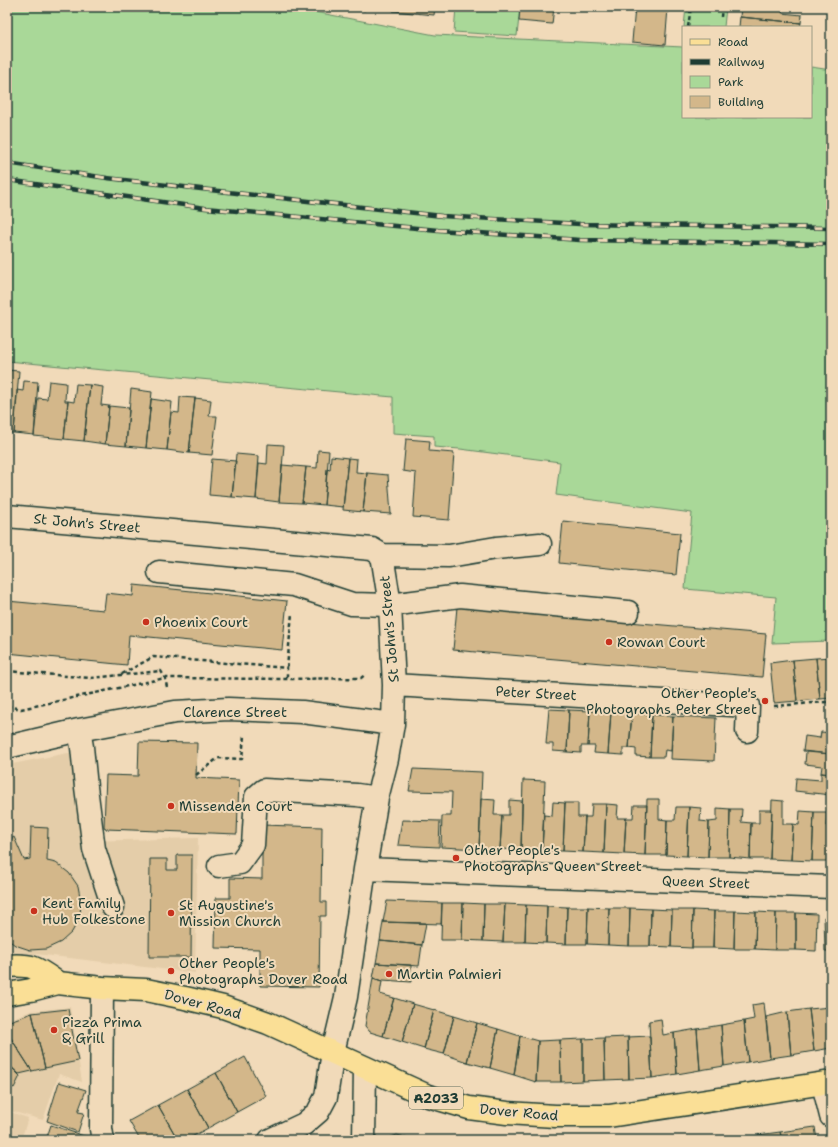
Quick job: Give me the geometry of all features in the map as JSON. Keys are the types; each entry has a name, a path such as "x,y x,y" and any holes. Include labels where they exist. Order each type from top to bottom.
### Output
{"main road":[{"path":"7,966 23,965 38,968 58,983"},
{"name":"Dover Road","path":"58,983 102,988 146,990 223,1007 268,1023 428,1096 469,1108 507,1113 555,1116 609,1116 827,1083"},
{"name":"A2033","path":"7,994 58,983"}],"street":[{"name":"St John's Street","path":"7,516 372,550 382,555 390,605 394,685 393,724 387,759 377,798 346,997 333,1052 326,1097 318,1112 304,1124 270,1140"},
{"path":"382,555 449,556 496,548 540,544"},
{"path":"159,572 294,585 352,604 390,605 460,596 628,612"},
{"name":"Peter Street","path":"394,685 748,706"},
{"path":"747,731 748,706"},
{"name":"Clarence Street","path":"7,747 79,730 174,712 228,709 302,712 393,724"},
{"path":"79,730 94,849 113,907"},
{"path":"219,866 240,863 253,845 256,797 264,790 356,795 377,798"},
{"name":"Queen Street","path":"365,869 831,887"},
{"path":"102,988 101,1129 103,1140"},
{"path":"364,1140 365,1068"},
{"path":"827,1083 831,1116"}],"path":[{"path":"688,26 691,7"},
{"path":"721,17 722,7"},
{"path":"830,7 830,64"},
{"path":"287,679 294,585"},
{"path":"120,675 153,656 287,668"},
{"path":"7,657 12,658 8,672 91,678 161,671 164,678"},
{"path":"748,706 768,707 827,702"},
{"path":"196,775 218,758 242,759 244,732"}],"shaded area":[{"path":"73,752 88,841 198,838 195,973 36,954 7,956 7,765"},
{"path":"70,1007 82,1082 59,1074 43,1120 7,1110 7,1020 31,1011"},
{"path":"7,1111 28,1118 21,1140 7,1140"}],"green space":[{"path":"7,7 289,7 435,35 682,47 682,118 812,118 812,67 831,70 831,641 772,643 776,597 685,589 692,513 556,495 560,462 434,447 434,436 393,433 393,397 7,361"},
{"path":"456,7 520,7 517,36 454,32"},
{"path":"686,7 726,7 724,26 684,26"}],"building":[{"path":"394,7 435,7 434,15 393,11"},
{"path":"520,7 554,7 552,24 519,21"},
{"path":"635,7 668,8 665,45 632,42"},
{"path":"741,7 783,7 782,13 802,15 801,23 740,17"},
{"path":"740,17 801,23 800,26 739,26"},
{"path":"7,370 19,371 14,433 7,433"},
{"path":"24,381 38,382 34,435 14,433 17,390 23,391"},
{"path":"49,381 66,383 65,401 68,401 64,439 34,436 38,398 47,399"},
{"path":"76,384 90,385 84,441 64,439 68,401 74,402"},
{"path":"90,385 103,387 101,405 109,406 105,444 84,441"},
{"path":"131,389 152,392 146,448 126,446"},
{"path":"180,397 195,398 189,453 167,450 171,412 179,413"},
{"path":"195,398 211,400 209,416 217,416 212,455 189,453"},
{"path":"151,399 172,402 167,450 146,448"},
{"path":"109,406 129,408 126,446 105,444"},
{"path":"406,439 430,441 429,451 454,453 449,520 413,517 416,473 403,471"},
{"path":"268,444 284,445 279,502 256,499 259,463 267,464"},
{"path":"318,450 329,451 324,505 302,503 306,467 317,468"},
{"path":"236,454 259,456 256,499 232,497"},
{"path":"331,456 348,458 343,507 324,505 327,469 330,470"},
{"path":"348,458 357,459 356,472 367,473 363,512 343,510"},
{"path":"212,459 236,461 232,497 209,495"},
{"path":"282,465 306,467 302,503 279,502"},
{"path":"367,473 388,475 391,514 363,512"},
{"path":"563,521 680,533 676,575 559,563"},
{"name":"Phoenix Court","path":"134,585 287,601 282,650 129,635 127,665 7,653 7,601 104,610 106,593 133,596"},
{"name":"Rowan Court","path":"457,607 766,634 762,677 453,650"},
{"path":"831,657 831,698 820,699 816,658"},
{"path":"816,658 820,699 797,701 793,660"},
{"path":"793,660 797,701 774,703 770,663"},
{"path":"549,709 569,710 567,752 553,751 553,744 546,744"},
{"path":"569,710 590,711 588,746 581,746 581,753 567,752"},
{"path":"590,711 611,712 608,754 594,753 595,746 588,746"},
{"path":"611,712 632,713 629,748 623,748 623,755 608,754"},
{"path":"632,713 652,715 650,757 636,756 636,749 629,748"},
{"path":"652,715 673,716 671,751 665,750 664,757 650,757"},
{"path":"673,716 716,718 714,761 671,759"},
{"path":"821,732 831,733 831,754 803,751 805,736 820,738"},
{"name":"Missenden Court","path":"139,742 197,743 196,778 239,780 237,834 106,829 104,827 106,775 138,776"},
{"path":"806,752 831,754 831,774 821,773 822,766 805,764"},
{"path":"413,769 482,772 479,849 441,847 442,816 451,816 452,792 409,791"},
{"path":"821,773 831,774 831,795 795,791 796,778 821,780"},
{"path":"523,780 545,781 542,851 521,850"},
{"path":"481,799 495,800 494,815 502,815 500,849 479,849"},
{"path":"647,799 659,799 659,819 667,820 666,855 645,855"},
{"path":"509,800 522,801 521,850 500,849 502,815 509,815"},
{"path":"772,800 783,801 783,824 793,824 791,860 770,859"},
{"path":"553,802 565,803 563,851 542,851 544,815 552,816"},
{"path":"565,803 578,803 578,817 585,817 583,852 563,851"},
{"path":"592,804 606,804 604,853 583,852 585,817 591,817"},
{"path":"606,804 618,805 617,818 626,818 624,854 604,853"},
{"path":"634,805 647,805 645,855 624,854 626,818 633,818"},
{"path":"676,807 689,807 687,856 666,855 667,820 675,820"},
{"path":"689,807 701,808 700,821 709,822 708,857 687,856"},
{"path":"717,808 730,809 729,857 708,857 709,822 717,821"},
{"path":"730,809 742,809 741,822 751,823 750,859 729,857"},
{"path":"759,810 772,810 770,859 750,859 751,823 759,823"},
{"path":"800,811 814,812 812,861 791,860 793,824 799,825"},
{"path":"814,812 827,812 826,826 831,826 831,861 812,861"},
{"path":"402,820 440,821 439,847 398,845"},
{"path":"262,825 322,827 321,902 326,902 326,916 320,916 319,987 260,986 260,949 215,948 216,898 230,898 230,878 262,879"},
{"path":"31,827 48,828 47,861 56,863 69,873 78,886 81,902 80,917 72,932 61,942 46,949 30,950 15,945 7,939 7,841 14,837 24,860 30,859"},
{"name":"St Augustine's Mission Church","path":"177,855 192,855 191,957 149,957 150,859 167,859 167,870 177,870"},
{"path":"387,901 442,903 441,924 383,922"},
{"path":"442,903 463,903 462,940 441,940"},
{"path":"463,903 484,904 483,941 462,940"},
{"path":"484,904 505,904 503,942 483,941"},
{"path":"505,904 526,905 525,942 503,942"},
{"path":"526,905 547,906 546,943 525,942"},
{"path":"547,906 567,907 566,944 546,943"},
{"path":"567,907 588,907 587,944 566,944"},
{"path":"588,907 609,908 608,945 587,944"},
{"path":"609,908 630,908 629,946 608,945"},
{"path":"630,908 651,909 650,946 629,946"},
{"path":"651,909 672,910 671,947 650,946"},
{"path":"672,910 693,910 692,948 671,947"},
{"path":"693,910 714,911 713,948 692,948"},
{"path":"714,911 735,911 734,949 713,948"},
{"path":"735,911 756,912 755,949 734,949"},
{"path":"756,912 776,913 775,950 755,949"},
{"path":"776,913 796,913 796,950 775,950"},
{"path":"796,913 817,914 816,951 796,950"},
{"path":"824,917 831,917 831,951 825,951"},
{"path":"383,922 426,923 422,945 380,941"},
{"path":"380,941 422,945 419,966 376,963"},
{"path":"376,963 411,965 411,982 382,981 373,978"},
{"path":"373,978 382,981 380,994 394,998 383,1036 370,1032 365,1026"},
{"path":"394,998 413,1004 402,1042 383,1036"},
{"path":"764,1003 770,1058 748,1062 744,1021 754,1019 752,1005"},
{"path":"413,1004 434,1010 424,1049 402,1042"},
{"path":"831,1007 831,1048 814,1051 809,1009"},
{"path":"68,1009 78,1061 45,1068 32,1013"},
{"path":"809,1009 814,1051 791,1055 787,1012"},
{"path":"434,1010 454,1016 444,1054 424,1049"},
{"path":"787,1012 791,1055 770,1058 766,1017"},
{"path":"32,1013 45,1068 32,1071 7,1032 7,1022"},
{"path":"454,1016 477,1023 467,1062 444,1054"},
{"path":"661,1019 663,1035 674,1033 677,1074 652,1078 649,1021"},
{"path":"744,1021 748,1062 724,1066 721,1025"},
{"path":"477,1023 498,1029 490,1068 467,1062"},
{"path":"721,1025 724,1066 700,1070 697,1029"},
{"path":"498,1029 520,1036 514,1075 490,1068"},
{"path":"697,1029 700,1070 677,1074 674,1033"},
{"path":"7,1032 32,1071 19,1074 7,1063"},
{"path":"520,1036 538,1041 536,1082 514,1075"},
{"path":"650,1036 652,1078 629,1079 628,1037"},
{"path":"628,1037 629,1079 605,1080 604,1038"},
{"path":"604,1038 605,1080 583,1081 583,1039"},
{"path":"583,1039 583,1081 561,1082 560,1040"},
{"path":"560,1040 561,1082 536,1082 538,1041"},
{"path":"245,1057 266,1096 237,1112 216,1073"},
{"path":"7,1063 20,1076 14,1088 7,1084"},
{"path":"216,1073 237,1112 208,1128 187,1089"},
{"path":"59,1082 86,1090 78,1112 84,1113 78,1132 47,1121"},
{"path":"187,1089 208,1128 186,1140 178,1140 158,1105"},
{"path":"158,1105 178,1140 140,1140 129,1121"},
{"path":"51,1125 87,1137 86,1140 46,1140"},
{"path":"815,1127 817,1140 782,1140 780,1132"},
{"path":"780,1132 782,1140 758,1140 758,1135"},
{"path":"397,1135 417,1140 389,1140 391,1137"}],"railway":[{"path":"7,163 107,178 442,216 580,224 831,228"},
{"path":"7,180 205,208 438,230 580,240 831,244"}],"place":[{"name":"Phoenix Court","path":"146,622"},
{"name":"Rowan Court","path":"609,642"},
{"name":"Other People's Photographs Peter Street","path":"765,701"},
{"name":"Missenden Court","path":"171,806"},
{"name":"Other People's Photographs Queen Street","path":"456,858"},
{"name":"Kent Family Hub Folkestone","path":"34,911"},
{"name":"St Augustine's Mission Church","path":"171,913"},
{"name":"Other People's Photographs Dover Road","path":"171,971"},
{"name":"Martin Palmieri","path":"389,974"},
{"name":"Pizza Prima & Grill","path":"54,1030"}]}
